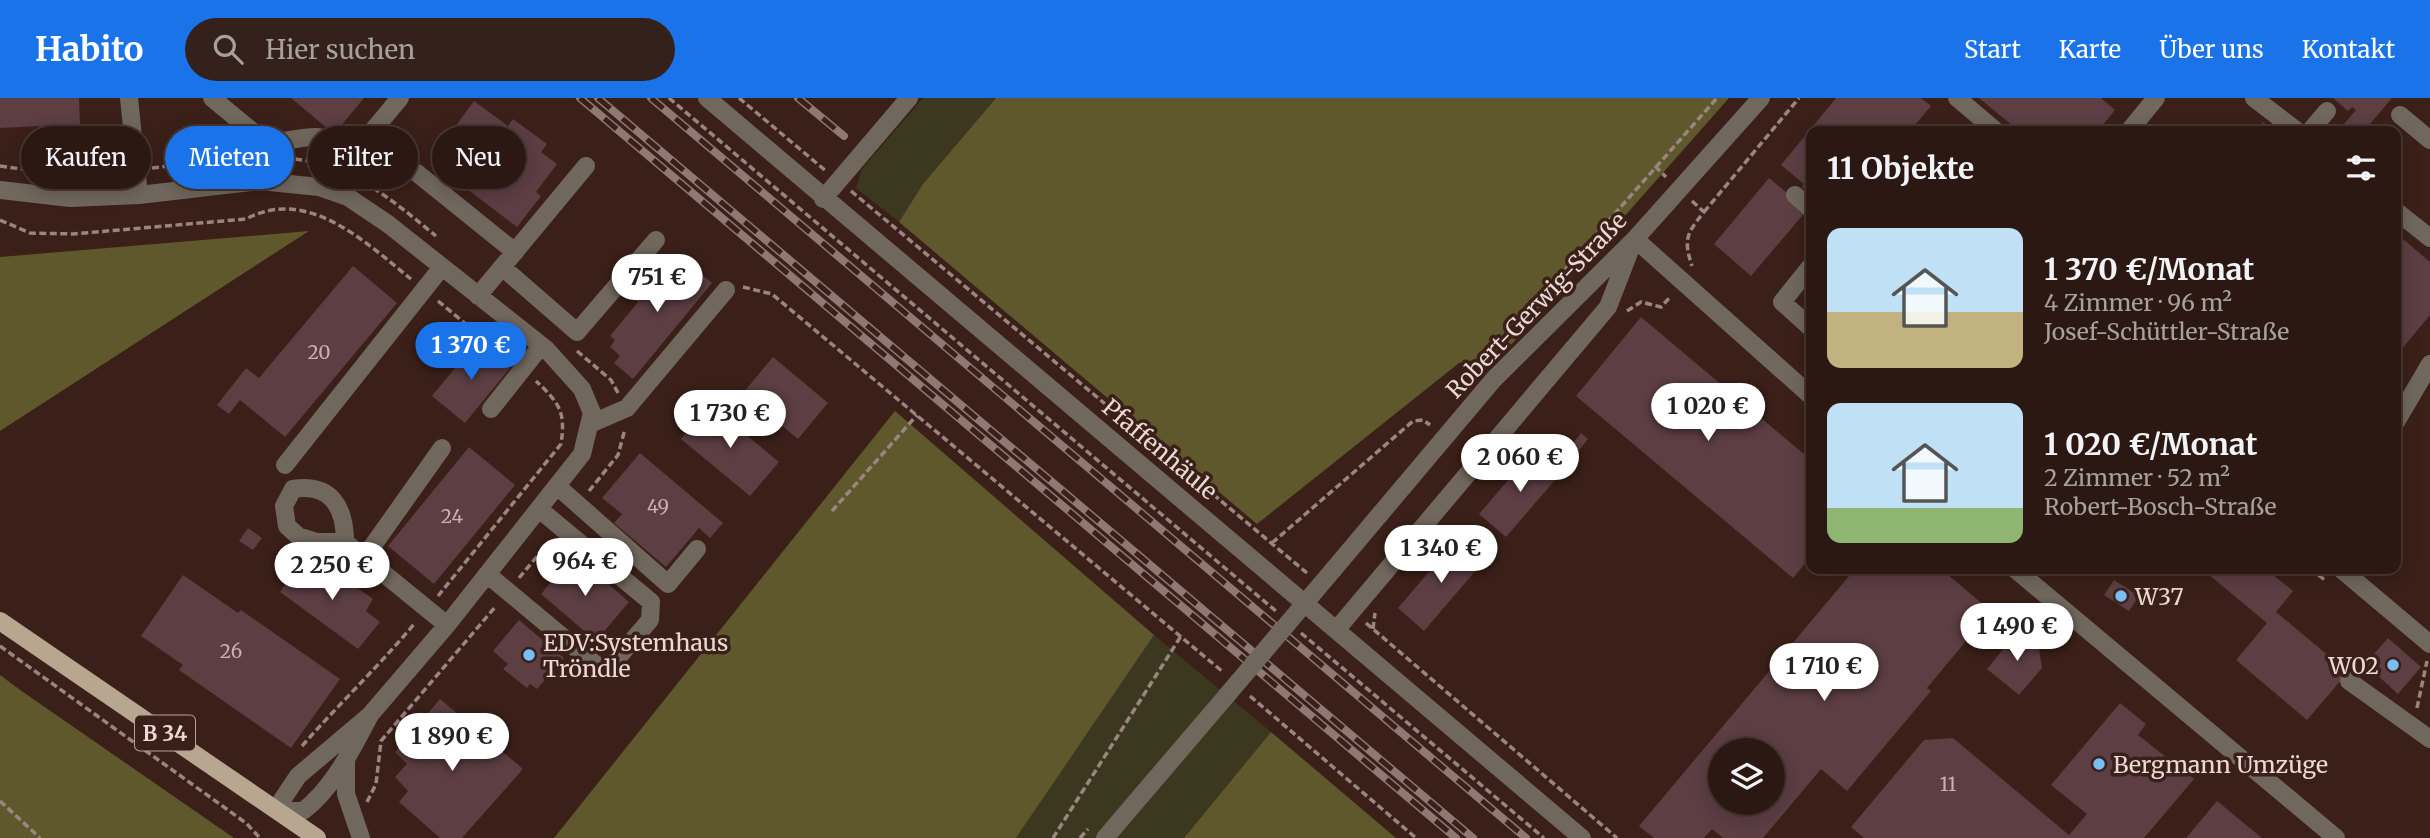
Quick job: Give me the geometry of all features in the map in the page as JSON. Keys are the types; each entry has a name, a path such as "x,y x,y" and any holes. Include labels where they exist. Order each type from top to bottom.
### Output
{"main road":[{"name":"B 34","path":"0,621 317,838"}],"street":[{"path":"129,98 132,126"},
{"path":"212,98 241,126"},
{"path":"294,142 316,137 347,148 359,147 400,98"},
{"name":"Pfaffenhäule","path":"707,98 823,199 1255,559 1582,838"},
{"path":"823,199 909,98"},
{"name":"Robert-Gerwig-Straße","path":"1105,838 1494,379 1635,239 1761,98"},
{"path":"1957,98 1990,126"},
{"path":"2133,126 2155,98"},
{"path":"2254,98 2290,126"},
{"path":"2314,126 2328,111"},
{"path":"2400,115 2430,140"},
{"path":"478,296 586,166"},
{"path":"418,174 515,253"},
{"path":"294,184 319,187 348,197 388,224 541,346 582,389 592,414 582,454 447,625 370,715 298,776 276,809 303,811 318,800 346,759 370,715"},
{"path":"139,189 139,195"},
{"path":"0,190 70,198 139,195 191,189"},
{"path":"1795,195 1806,205"},
{"path":"2401,215 2430,239"},
{"path":"1337,629 1608,307 1635,239 1806,392"},
{"path":"502,267 577,332 656,240"},
{"path":"285,465 442,267"},
{"path":"1806,272 1782,302 1806,324"},
{"path":"590,424 627,408 726,290"},
{"path":"491,409 541,346"},
{"path":"2401,413 2430,364"},
{"path":"364,558 442,448"},
{"path":"557,486 668,584 697,550"},
{"path":"487,574 601,669 615,661 650,620 650,602 539,509"},
{"path":"345,542 447,625"},
{"path":"2021,574 2336,838"},
{"path":"2346,574 2424,649"},
{"path":"2349,681 2430,739"},
{"path":"346,759 346,794 361,838"}],"path":[{"path":"669,98 1286,620"},
{"path":"739,98 1272,543"},
{"path":"1481,365 1717,98"},
{"path":"1704,212 1799,98"},
{"path":"294,155 322,162 388,196 439,239"},
{"path":"0,166 21,169"},
{"path":"0,220 30,233 74,234 246,219 265,209 287,209 316,214 342,226 522,370 556,402 563,415 561,444 437,597 430,593"},
{"path":"726,290 744,287 772,294 1181,636 1234,688 1416,838"},
{"path":"574,348 611,380 627,408 624,438 618,455 578,505"},
{"path":"832,511 917,415"},
{"path":"1255,559 1413,421 1423,420 1430,425 1438,415"},
{"path":"351,810 366,803 376,784 382,741 561,528"},
{"path":"2316,574 2330,584"},
{"path":"327,717 370,677 419,619"},
{"path":"1296,629 1545,838"},
{"path":"1373,629 1616,838"},
{"path":"1053,838 1181,636"},
{"path":"0,646 246,822 260,838"},
{"path":"2413,728 2427,661 2424,649"},
{"path":"0,802 40,838"}],"shaded area":[{"path":"923,98 996,98 923,184 899,222 856,188 862,169"},
{"path":"996,98 1729,98 1502,355 1459,363 1257,524 899,222 923,184"},
{"path":"309,231 0,431 0,257"},
{"path":"895,411 1154,635 1016,838 554,838"},
{"path":"1154,635 1271,732 1184,838 1016,838"},
{"path":"0,675 23,692 234,838 0,838"},
{"path":"1271,732 1396,838 1184,838"}],"building":[{"path":"0,98 79,98 80,124 0,128"},
{"path":"291,98 364,98 341,126 324,126"},
{"path":"1836,98 1921,98 1931,106 1914,126 1813,126"},
{"path":"1979,98 2101,98 2115,110 2102,126 2013,126"},
{"path":"2333,98 2392,98 2368,126 2342,126 2356,110 2352,107 2348,111"},
{"path":"474,101 508,126 456,126"},
{"path":"513,119 523,126 508,126"},
{"path":"526,129 547,144 541,152 557,164 536,192 541,196 517,227 467,189 526,189"},
{"path":"1806,135 1806,191 1802,187 1804,184 1781,165"},
{"path":"1769,178 1806,209 1751,276 1714,244"},
{"path":"2401,237 2430,262 2430,315 2401,350"},
{"path":"677,254 712,283 633,379 614,363 620,356 610,347 615,340 610,336 638,302 628,294 634,287 644,295"},
{"path":"353,266 397,303 285,437 240,400 229,414 217,405 246,368 259,378"},
{"path":"1641,317 1806,456 1806,562 1793,578 1576,396"},
{"path":"477,341 510,368 465,423 432,396"},
{"path":"773,357 828,403 798,439 743,393"},
{"path":"710,405 779,462 750,496 681,439"},
{"path":"1581,433 1588,439 1577,453 1570,447"},
{"path":"469,447 515,485 434,584 388,546"},
{"path":"1534,450 1561,473 1506,537 1479,514"},
{"path":"640,453 723,523 710,538 699,528 666,567 614,523 622,514 602,498"},
{"path":"248,528 262,538 253,550 239,541"},
{"path":"1457,539 1483,562 1424,631 1398,608"},
{"path":"574,554 629,602 596,641 541,594"},
{"path":"303,559 317,569 321,563 373,599 366,611 380,622 358,649 280,592"},
{"path":"1851,574 1947,574 1991,611 1927,688 1931,691 1847,791 1821,769 1785,812 1785,738 1713,738"},
{"path":"2208,574 2272,574 2293,591 2276,612 2348,672 2307,720 2236,660 2267,623"},
{"path":"183,575 238,613 241,610 340,679 291,748 179,670 183,665 141,636"},
{"name":"W37","path":"2114,580 2139,596 2129,611 2104,595"},
{"name":"EDV:Systemhaus Tröndle","path":"519,620 564,658 537,689 530,684 527,688 503,669 508,664 493,651"},
{"path":"2018,631 2039,649 2042,668 2019,695 1987,669"},
{"name":"W02","path":"2388,638 2421,667 2398,694 2365,664"},
{"path":"440,699 523,769 462,838 440,838 399,802 408,791 395,777 407,764 395,752"},
{"path":"2120,703 2146,724 2138,735 2194,779 2144,838 1864,838 1851,827 1924,740 1953,738 2069,835 2087,814 2051,785"},
{"path":"1708,744 1708,815 1782,815 1763,838 1723,838 1712,829 1704,838 1654,838 1639,826"},
{"path":"2217,801 2262,838 2186,838"}],"railway":[{"path":"580,98 1456,838"},
{"path":"598,98 1473,838"},
{"path":"651,98 1526,838"},
{"path":"798,98 844,136"}],"place":[{"name":"W37","path":"2121,596"},
{"name":"EDV:Systemhaus Tröndle","path":"529,655"},
{"name":"W02","path":"2393,665"},
{"name":"Bergmann Umzüge","path":"2099,764"}]}
